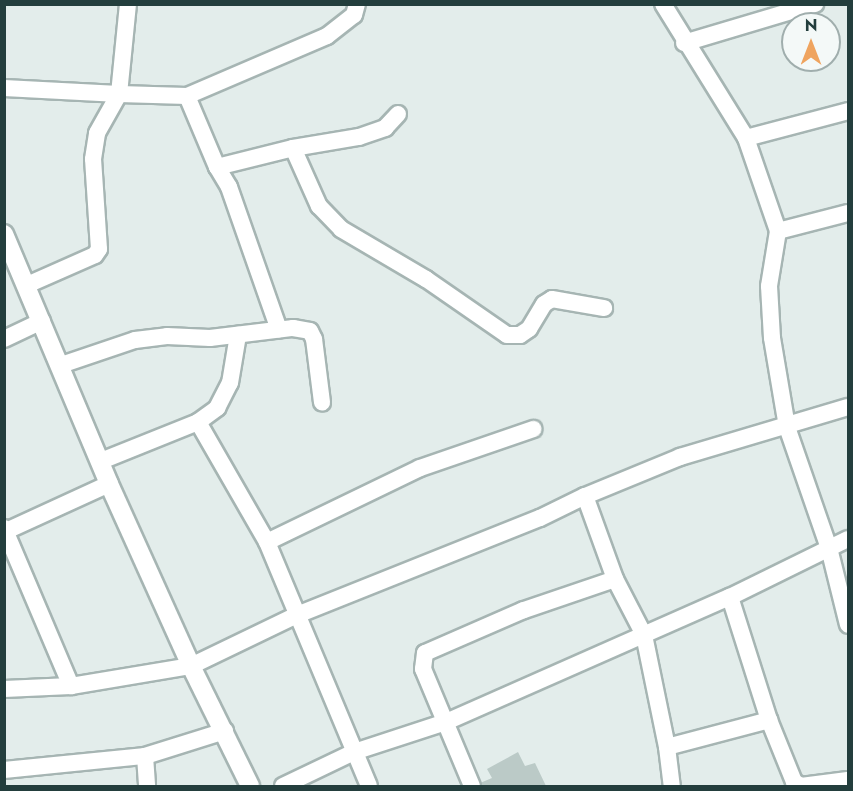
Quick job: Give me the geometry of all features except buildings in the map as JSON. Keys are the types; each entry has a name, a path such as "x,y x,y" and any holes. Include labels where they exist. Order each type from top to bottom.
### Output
{"main road":[{"path":"4,234 100,462 190,666 225,731 250,786"}],"street":[{"path":"27,285 95,255 99,249 93,159 97,133 119,94 129,4"},
{"path":"4,88 188,96 327,36 354,15 357,4"},
{"path":"663,4 684,43 746,138 778,231 770,286 770,306 772,338 787,427 829,548 849,625"},
{"path":"684,43 815,4"},
{"path":"188,96 217,167 229,187 279,330"},
{"path":"746,138 849,111"},
{"path":"217,167 293,148 359,137 385,128 398,114"},
{"path":"293,148 319,206 341,229 426,279 507,335 520,335 529,329 544,304 552,299 604,308"},
{"path":"778,231 849,213"},
{"path":"4,339 42,321"},
{"path":"61,365 135,340 238,335 279,330 310,331 314,339 322,402"},
{"path":"100,462 198,422 217,408 230,383 238,335"},
{"path":"4,689 71,686 190,666 297,615 540,518 585,496 680,457 849,407"},
{"path":"198,422 267,542 369,786"},
{"path":"267,542 420,468 533,429"},
{"path":"71,686 5,530 110,484"},
{"path":"585,496 615,579 644,635 667,747 672,786"},
{"path":"283,786 354,752 446,722 730,597 849,539"},
{"path":"472,786 423,669 424,653 524,610 615,579"},
{"path":"730,597 770,720 796,785 849,780"},
{"path":"667,747 770,720"},
{"path":"4,770 145,756 225,731"},
{"path":"145,756 147,786"}]}
